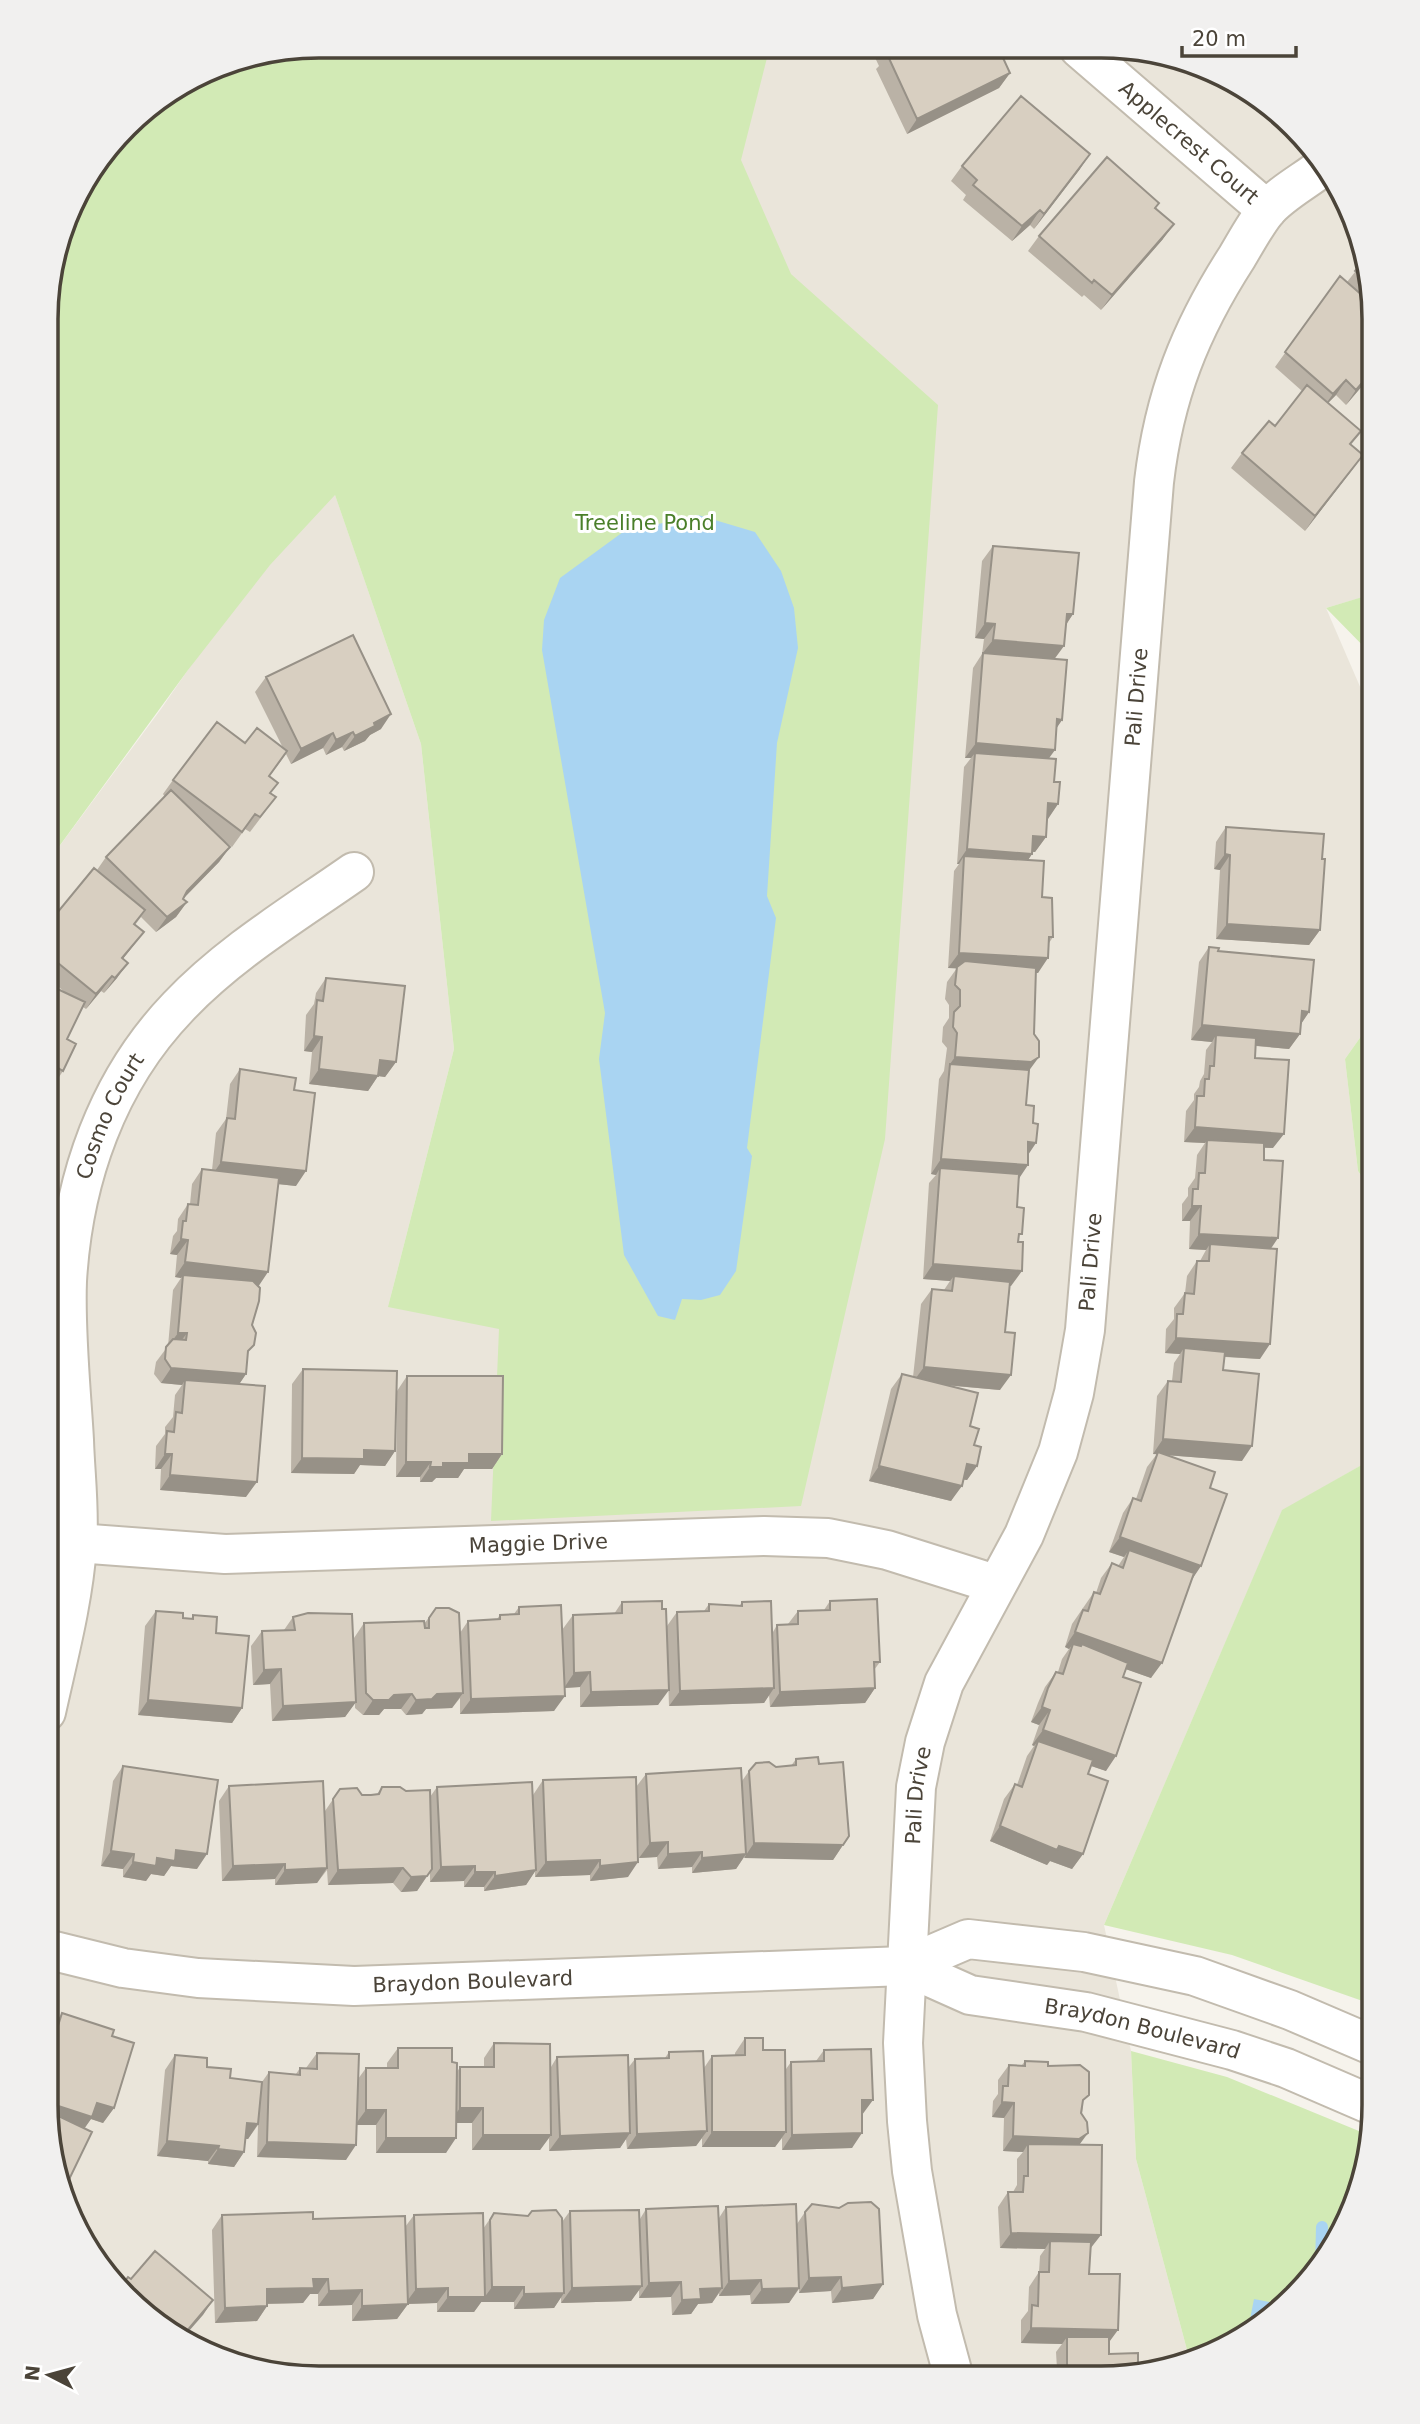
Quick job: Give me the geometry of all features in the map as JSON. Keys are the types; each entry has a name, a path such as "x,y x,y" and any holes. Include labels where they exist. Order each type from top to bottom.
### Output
{"street":[{"name":"Applecrest Court","path":"1091,58 1267,210"},
{"name":"Pali Drive","path":"951,2366 937,2315 912,2171 903,2043 912,1832 926,1742 944,1682 1024,1535 1058,1452 1074,1393 1085,1330 1160,433 1186,348 1215,290 1267,210 1316,172"},
{"name":"Cosmo Court","path":"58,1658 69,1609 77,1544 67,1282 75,1223 98,1129 127,1070 177,1007 222,965 354,872"},
{"name":"Maggie Drive","path":"77,1544 225,1554 764,1536 828,1538 887,1550 995,1584"},
{"name":"Braydon Boulevard","path":"58,1953 123,1968 198,1978 354,1986 905,1966 968,1940 1084,1952 1195,1976 1290,2010 1362,2041"},
{"name":"Braydon Boulevard","path":"905,1966 970,1995 1086,2012 1232,2050 1286,2068 1362,2101"}],"shaded area":[{"path":"758,58 1118,58 1185,72 1217,85 1246,102 1273,122 1298,147 1335,203 1357,268 1362,302 1362,597 1326,608 1362,691 1362,1035 1345,1059 1358,1171 1362,1177 1362,1465 1282,1511 1104,1925 1131,2051 1136,2159 1187,2351 1152,2361 1118,2366 302,2366 268,2361 203,2339 174,2322 134,2290 102,2250 85,2221 67,2173 60,2139 58,848 161,709 298,510 332,486 421,744 454,1049 388,1307 698,192 745,68"}],"green space":[{"name":"Treeline Pond","path":"767,58 741,160 791,274 938,405 885,1139 801,1506 491,1521 499,1329 388,1307 454,1049 421,744 335,495 270,565 188,670 58,848 58,302 67,251 85,203 102,174 134,134 174,102 203,85 251,67 285,60"},
{"path":"1362,597 1362,645 1326,608"},
{"path":"1362,1035 1362,1177 1358,1171 1345,1059"},
{"path":"1362,1465 1362,2001 1232,1955 1104,1925 1282,1510"},
{"path":"1131,2051 1227,2077 1361,2132 1353,2173 1342,2205 1327,2236 1298,2277 1273,2302 1246,2322 1217,2339 1187,2351 1136,2159"}],"water":[{"path":"698,515 755,532 781,571 794,608 798,648 777,743 767,896 776,918 747,1148 752,1156 736,1271 720,1295 701,1300 682,1299 675,1320 658,1316 624,1255 599,1059 605,1013 542,650 544,620 560,578 623,532"},
{"path":"1254,2299 1272,2303 1260,2312 1250,2319"}],"building":[{"path":"889,58 1003,58 1010,73 917,119"},
{"path":"1021,96 1090,154 1044,214 1040,210 1022,226 973,185 977,180 962,166"},
{"path":"1107,157 1159,203 1155,208 1174,224 1112,295 1094,280 1092,283 1039,236"},
{"path":"1340,276 1361,294 1362,383 1356,390 1346,380 1333,394 1285,352"},
{"path":"1307,385 1361,431 1350,444 1362,456 1315,516 1242,453 1269,421 1275,426"},
{"path":"993,546 1079,553 1073,614 1067,614 1064,646 993,640 995,624 985,623"},
{"path":"353,635 391,714 355,736 353,732 336,740 333,733 301,749 266,677"},
{"path":"983,653 1067,660 1062,720 1057,719 1055,750 976,743"},
{"path":"217,722 245,743 257,728 287,751 269,776 278,783 270,793 276,797 260,817 255,814 242,832 173,780"},
{"path":"975,753 1056,759 1054,782 1060,782 1058,804 1048,803 1046,837 1033,836 1032,854 967,849"},
{"path":"171,790 230,847 187,891 183,899 187,902 167,917 106,857"},
{"path":"1226,827 1324,834 1320,930 1227,924 1230,855 1225,854"},
{"path":"964,856 1044,861 1042,897 1052,898 1053,937 1049,937 1048,958 959,953"},
{"path":"94,868 145,910 134,924 144,932 122,958 128,963 96,994 58,963 58,912"},
{"path":"1209,947 1219,948 1218,951 1314,960 1309,1012 1302,1011 1300,1034 1202,1025"},
{"path":"965,961 1036,968 1034,1034 1039,1041 1039,1057 1031,1062 955,1057 957,1033 953,1027 954,1012 960,1006 960,990 955,985 957,967"},
{"path":"326,978 405,986 396,1062 380,1060 378,1076 319,1069 322,1037 314,1036 317,1000 323,1001"},
{"path":"58,989 85,1002 67,1039 76,1044 63,1071 58,1068"},
{"path":"1216,1035 1256,1038 1255,1058 1289,1060 1284,1134 1195,1127 1197,1096 1204,1096 1205,1079 1209,1079 1210,1066 1214,1066"},
{"path":"950,1064 1029,1070 1026,1105 1034,1106 1033,1123 1038,1124 1036,1143 1028,1142 1028,1165 941,1159"},
{"path":"240,1069 296,1078 294,1090 315,1093 306,1171 221,1162 227,1118 235,1119"},
{"path":"1207,1140 1264,1143 1264,1160 1283,1161 1278,1238 1199,1234 1201,1206 1192,1206 1193,1189 1198,1189 1199,1173 1205,1173"},
{"path":"940,1168 1019,1174 1017,1207 1024,1208 1022,1234 1019,1234 1018,1242 1023,1242 1022,1271 933,1264"},
{"path":"202,1169 279,1178 268,1272 185,1262 188,1240 181,1239 183,1221 186,1221 188,1204 198,1205"},
{"path":"1210,1244 1277,1249 1270,1344 1176,1338 1177,1314 1183,1314 1185,1293 1194,1294 1197,1261 1209,1261"},
{"path":"183,1275 253,1281 260,1288 252,1325 256,1333 254,1345 248,1351 246,1374 171,1368 165,1359 166,1347 173,1339 186,1340 187,1333 178,1333"},
{"path":"954,1276 1010,1282 1005,1332 1015,1333 1011,1375 924,1367 932,1289 952,1291"},
{"path":"1184,1348 1225,1352 1223,1370 1259,1374 1252,1446 1163,1439 1168,1381 1181,1382"},
{"path":"303,1369 397,1371 395,1451 364,1450 364,1459 302,1458"},
{"path":"902,1374 978,1393 970,1426 979,1429 974,1445 981,1447 977,1466 967,1464 962,1486 879,1466"},
{"path":"407,1376 503,1376 502,1454 469,1454 469,1463 443,1463 443,1467 430,1467 431,1462 406,1462"},
{"path":"185,1380 265,1386 257,1482 170,1475 172,1454 165,1454 167,1431 174,1432 176,1412 182,1413"},
{"path":"1158,1452 1215,1472 1210,1488 1227,1494 1201,1566 1120,1537 1133,1498 1141,1501"},
{"path":"1129,1550 1194,1573 1162,1663 1075,1632 1083,1610 1088,1611 1094,1592 1100,1594 1112,1563 1123,1568"},
{"path":"877,1599 880,1662 874,1662 875,1688 780,1692 777,1625 798,1624 798,1611 830,1610 830,1601"},
{"path":"662,1601 662,1609 666,1609 669,1690 591,1692 590,1672 574,1673 573,1615 622,1613 622,1602"},
{"path":"771,1601 774,1688 680,1691 677,1612 709,1611 709,1604 742,1606 742,1602"},
{"path":"561,1605 565,1696 471,1699 468,1621 500,1619 500,1615 519,1614 519,1607"},
{"path":"436,1608 449,1608 459,1613 463,1693 437,1694 432,1699 416,1700 412,1694 394,1695 389,1700 373,1700 366,1693 364,1623 424,1621 425,1628 429,1628 429,1618"},
{"path":"156,1611 183,1613 183,1618 193,1619 193,1615 217,1617 216,1633 249,1636 242,1708 148,1700"},
{"path":"308,1613 352,1614 356,1702 283,1706 281,1669 264,1670 262,1631 295,1630 293,1617"},
{"path":"1073,1644 1082,1644 1128,1663 1123,1677 1141,1683 1116,1756 1043,1730 1050,1710 1042,1707 1048,1688 1056,1672 1063,1674"},
{"path":"1038,1741 1093,1760 1088,1774 1108,1781 1083,1854 1059,1846 1057,1850 1000,1826 1015,1784 1022,1787"},
{"path":"818,1757 819,1764 843,1762 849,1836 843,1845 754,1843 749,1771 756,1763 769,1762 776,1767 796,1765 796,1759"},
{"path":"123,1766 218,1780 207,1854 176,1850 175,1861 157,1858 156,1866 133,1862 134,1854 111,1851"},
{"path":"741,1768 746,1854 702,1858 702,1852 668,1854 668,1842 650,1843 646,1774"},
{"path":"636,1777 638,1862 600,1866 600,1860 546,1862 543,1780"},
{"path":"323,1781 327,1868 285,1870 285,1864 233,1866 229,1786"},
{"path":"532,1782 536,1870 495,1876 495,1872 475,1872 475,1866 441,1867 437,1787"},
{"path":"382,1787 400,1787 406,1791 430,1790 432,1869 427,1876 411,1877 403,1868 338,1870 333,1799 340,1789 357,1788 362,1795 371,1795 379,1794"},
{"path":"62,2013 114,2030 112,2036 134,2043 114,2108 97,2103 92,2117 58,2106 58,2026"},
{"path":"745,2038 763,2038 763,2050 785,2050 786,2132 712,2132 712,2056 745,2055"},
{"path":"494,2043 550,2044 551,2135 483,2135 483,2108 460,2108 460,2067 494,2067"},
{"path":"398,2048 452,2048 452,2062 457,2063 456,2138 386,2138 386,2110 366,2110 366,2068 398,2068"},
{"path":"871,2049 873,2100 862,2100 862,2133 792,2135 791,2062 824,2061 824,2050"},
{"path":"703,2051 707,2131 637,2134 635,2059 669,2058 669,2052"},
{"path":"317,2053 359,2054 356,2145 267,2142 269,2072 300,2075 300,2068 317,2069"},
{"path":"175,2055 207,2058 207,2067 231,2069 230,2078 262,2082 258,2124 247,2123 244,2152 218,2149 219,2146 167,2141"},
{"path":"628,2055 630,2133 560,2136 557,2057"},
{"path":"1025,2061 1048,2062 1048,2066 1080,2065 1089,2072 1089,2095 1083,2100 1081,2113 1087,2122 1088,2133 1079,2139 1013,2136 1014,2103 1002,2102 1003,2086 1008,2086 1009,2065 1025,2066"},
{"path":"58,2116 92,2132 69,2180"},
{"path":"1028,2144 1102,2145 1101,2235 1011,2233 1008,2192 1023,2192 1024,2176 1028,2176"},
{"path":"871,2202 879,2209 883,2284 842,2288 841,2277 809,2278 805,2212 812,2204 839,2208 848,2203"},
{"path":"796,2204 799,2288 762,2289 761,2280 729,2281 726,2207"},
{"path":"718,2206 722,2288 700,2289 701,2299 682,2300 681,2282 649,2283 646,2209"},
{"path":"556,2210 562,2218 564,2293 524,2294 524,2287 492,2287 490,2220 494,2213 528,2216 532,2211"},
{"path":"639,2210 642,2286 572,2288 570,2211"},
{"path":"313,2212 313,2219 405,2216 408,2304 362,2306 362,2290 329,2291 328,2279 313,2279 314,2288 267,2289 267,2306 225,2308 222,2215"},
{"path":"483,2213 485,2297 448,2297 448,2288 416,2289 414,2215"},
{"path":"1050,2241 1091,2242 1089,2274 1120,2274 1118,2330 1031,2328 1032,2305 1038,2306 1039,2272 1049,2272"},
{"path":"155,2251 213,2300 187,2331 147,2302 125,2281 128,2277 131,2279"},
{"path":"1067,2337 1109,2337 1109,2354 1138,2353 1138,2363 1067,2366"}],"waterway":[{"path":"1322,2227 1322,2244"}]}
